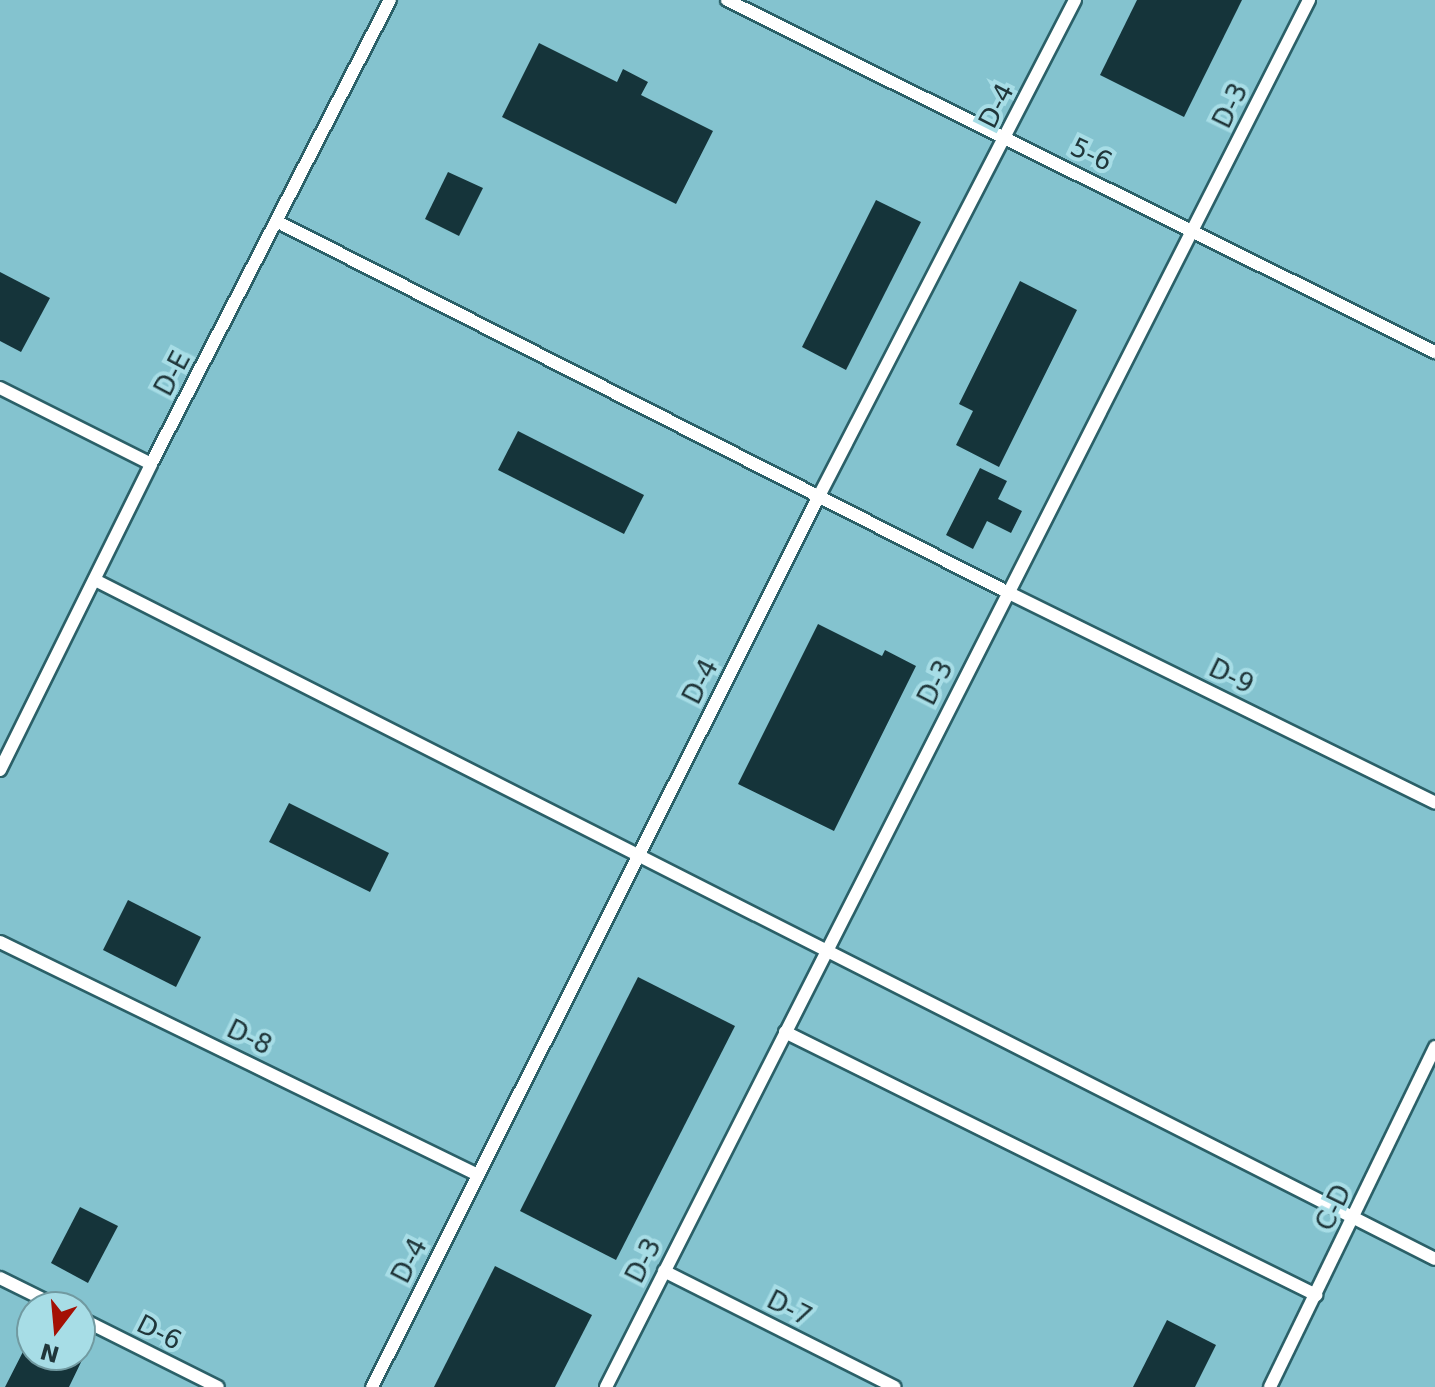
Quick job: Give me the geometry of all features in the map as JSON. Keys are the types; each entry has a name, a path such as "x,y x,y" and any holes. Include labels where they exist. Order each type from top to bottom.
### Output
{"lane":[{"name":"D-E","path":"0,770 151,464 390,0"},
{"name":"5-6","path":"727,0 1435,352"},
{"name":"D-4","path":"372,1387 819,496 1075,0"},
{"name":"D-3","path":"606,1387 1309,0"},
{"name":"D-9","path":"278,222 1007,592 1435,803"},
{"path":"0,388 151,464"},
{"path":"95,580 1435,1259"},
{"name":"D-8","path":"0,942 478,1175"},
{"path":"785,1032 1316,1295"},
{"name":"C-D","path":"1270,1387 1435,1047"},
{"name":"D-7","path":"664,1271 895,1387"},
{"path":"0,1278 26,1291"},
{"name":"D-6","path":"96,1326 218,1387"}],"shaded area":[{"path":"0,0 1435,0 1435,1387 0,1387"}],"building":[{"path":"1137,0 1242,0 1184,117 1100,75"},
{"path":"539,43 617,82 623,69 648,82 641,95 713,131 676,204 502,117"},
{"path":"448,172 483,188 459,236 425,219"},
{"path":"876,200 921,222 846,370 802,347"},
{"path":"0,272 50,298 21,352 0,341"},
{"path":"1020,281 1077,310 999,467 956,445 973,411 959,404"},
{"path":"518,431 644,495 624,534 498,470"},
{"path":"980,468 1007,481 998,499 1022,511 1011,533 987,521 973,549 946,535"},
{"path":"818,624 882,656 885,650 916,666 834,831 738,784"},
{"path":"289,803 389,853 370,892 269,842"},
{"path":"128,900 201,937 176,987 103,950"},
{"path":"638,977 735,1026 616,1260 520,1211"},
{"path":"80,1207 118,1226 88,1283 51,1263"},
{"path":"495,1266 592,1315 555,1387 434,1387"},
{"path":"1167,1320 1216,1345 1195,1387 1133,1387"},
{"path":"16,1365 16,1371 77,1371 69,1387 5,1387"}]}
